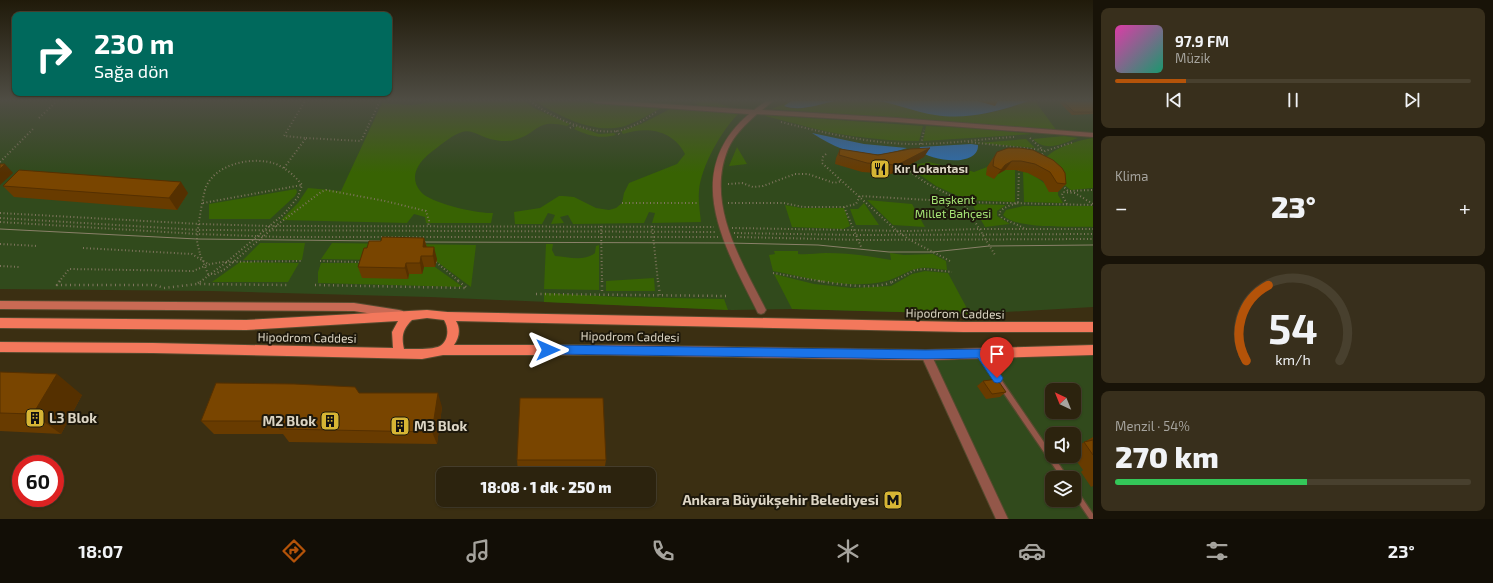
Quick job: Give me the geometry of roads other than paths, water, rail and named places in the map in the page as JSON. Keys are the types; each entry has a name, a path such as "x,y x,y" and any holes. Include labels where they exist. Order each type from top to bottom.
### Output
{"main road":[{"name":"Hipodrom Caddesi","path":"0,323 246,325 427,314 447,316 963,327 1093,327"},
{"path":"399,352 396,339 399,326 409,316"},
{"path":"443,350 453,338 453,325 447,316"},
{"name":"Hipodrom Caddesi","path":"0,347 399,352 422,354 443,350 608,350 926,355 1093,350"}],"street":[{"path":"742,125 724,149 716,175 718,203 725,232 761,310"},
{"path":"966,125 1091,135"},
{"name":"Hipodrom Caddesi","path":"0,305 354,307 409,316"},
{"path":"926,355 1002,519"}],"lane":[{"path":"980,353 1060,471"},
{"path":"1081,501 1093,518"}],"water":[{"path":"812,133 864,144 907,148 893,152 869,155 835,146"},
{"path":"971,144 978,145 976,152 971,157 962,160 933,157 924,154 919,150 920,147"}],"tram line":[{"path":"0,229 197,239 380,241"},
{"path":"414,242 729,243 818,245 889,252 933,252 989,246 1093,245"}],"place":[{"name":"Kır Lokantası","path":"880,169"},
{"name":"L3 Blok","path":"35,418"},
{"name":"M2 Blok","path":"330,421"},
{"name":"M3 Blok","path":"400,426"},
{"name":"Ankara Büyükşehir Belediyesi","path":"893,500"}],"park label":[{"name":"Başkent Millet Bahçesi","path":"953,207"}]}
